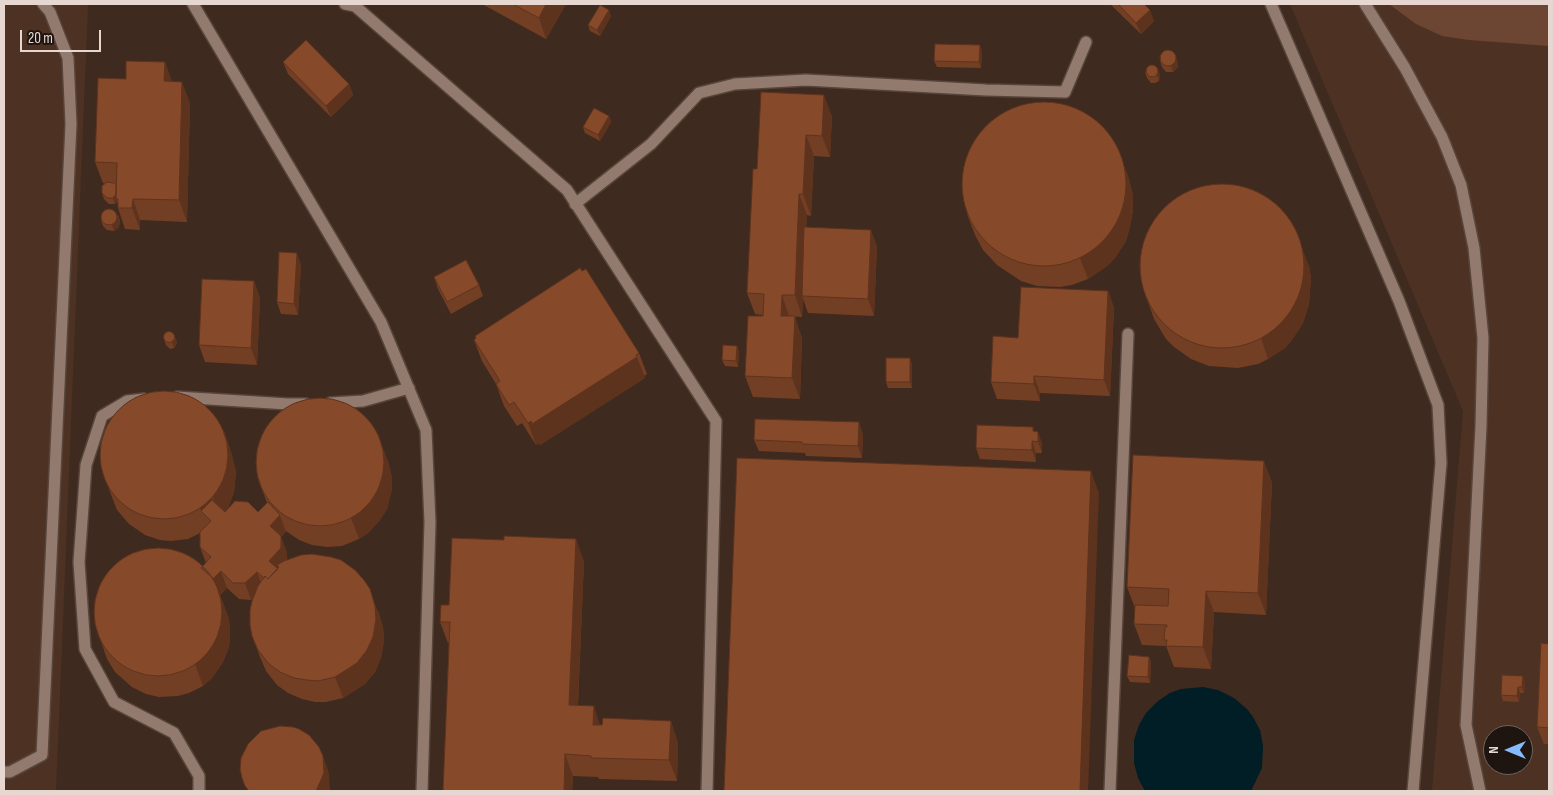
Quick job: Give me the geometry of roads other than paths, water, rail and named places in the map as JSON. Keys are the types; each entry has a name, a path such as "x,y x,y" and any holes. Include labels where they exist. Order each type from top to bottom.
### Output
{"lane":[{"path":"4,772 10,772 42,755 71,124 68,58 50,12 43,4"},
{"path":"193,4 381,322 426,430 430,522 422,791"},
{"path":"345,4 355,6 363,12 566,190 716,421 707,791"},
{"path":"1271,4 1398,301 1438,405 1441,463 1413,791"},
{"path":"1365,4 1405,68 1442,137 1461,185 1474,248 1483,338 1481,426 1466,725 1480,791"},
{"path":"576,204 651,144 700,93 735,84 806,80 986,90 1065,92 1086,42"},
{"path":"1110,791 1128,334"},
{"path":"199,791 199,776 174,733 114,702 85,649 79,562 86,465 102,416 127,401 157,398 170,397 288,404 363,401 408,388"}],"water":[{"path":"1203,687 1218,690 1234,698 1247,709 1260,730 1263,746 1262,768 1251,791 1145,791 1138,778 1134,763 1134,740 1139,725 1146,713 1158,701 1170,693 1181,689"}]}
